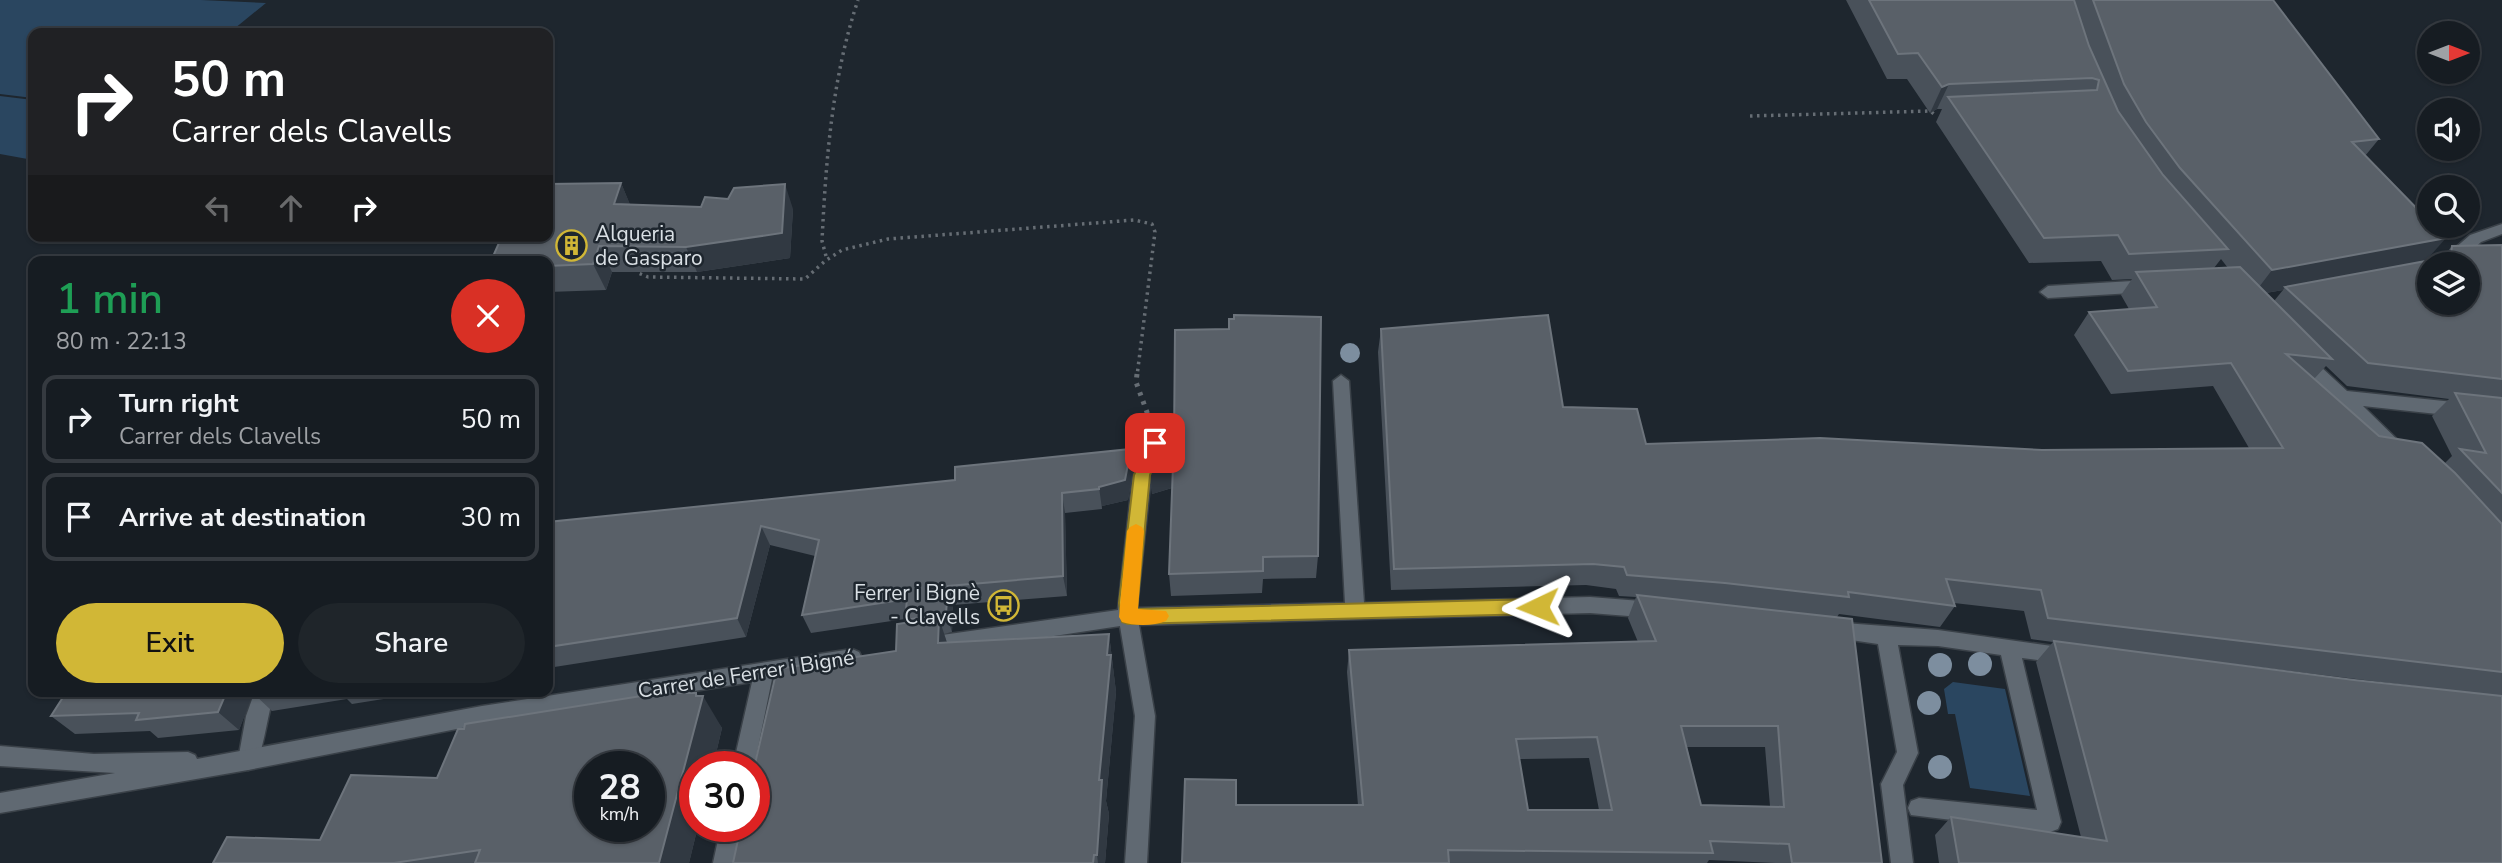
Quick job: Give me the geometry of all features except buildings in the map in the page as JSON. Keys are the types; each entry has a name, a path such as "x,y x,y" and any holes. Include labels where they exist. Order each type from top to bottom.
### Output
{"street":[{"path":"2462,252 2474,237 2502,229"},
{"path":"2048,292 2159,286"},
{"path":"2285,342 2414,464"},
{"path":"1341,381 1355,612"},
{"path":"2341,397 2502,414"},
{"path":"1136,863 1145,716 1127,603 1142,475 1155,443"},
{"path":"912,649 1128,617 1590,605 1671,612"},
{"path":"1814,628 1887,636 1938,638 2089,658"},
{"path":"1887,636 1908,753 1892,784 1902,863"},
{"name":"Carrer de Ferrer i Bigné","path":"248,760 482,715 872,655"},
{"path":"1919,808 2050,822 2011,656"},
{"path":"747,751 764,671"},
{"path":"248,760 256,716 263,697"},
{"path":"0,756 94,764 248,760"},
{"path":"0,803 248,760"},
{"path":"724,863 729,842"}],"path":[{"path":"826,257 822,241 827,139 849,26 858,0"},
{"path":"1750,116 1930,111 1937,116"},
{"path":"638,260 636,272 648,278 805,279 826,257 849,246 888,239 1134,220 1152,224 1155,232 1136,382 1155,443"}],"shaded area":[{"path":"0,0 201,0 266,3 235,28 28,28 28,97 0,94"},
{"path":"0,96 28,99 28,159 0,154"},
{"path":"1953,682 2005,689 2030,796 1970,788 1955,714 1948,714 1944,689"}],"slow traffic":[{"path":"1136,531 1127,603 1128,617 1160,616"}],"place":[{"name":"Alqueria de Gasparo","path":"572,246"},
{"name":"Ferrer i Bignè - Clavells","path":"1003,605"}],"route":[{"path":"1155,443 1142,475 1127,603 1128,617 1538,607"}]}
